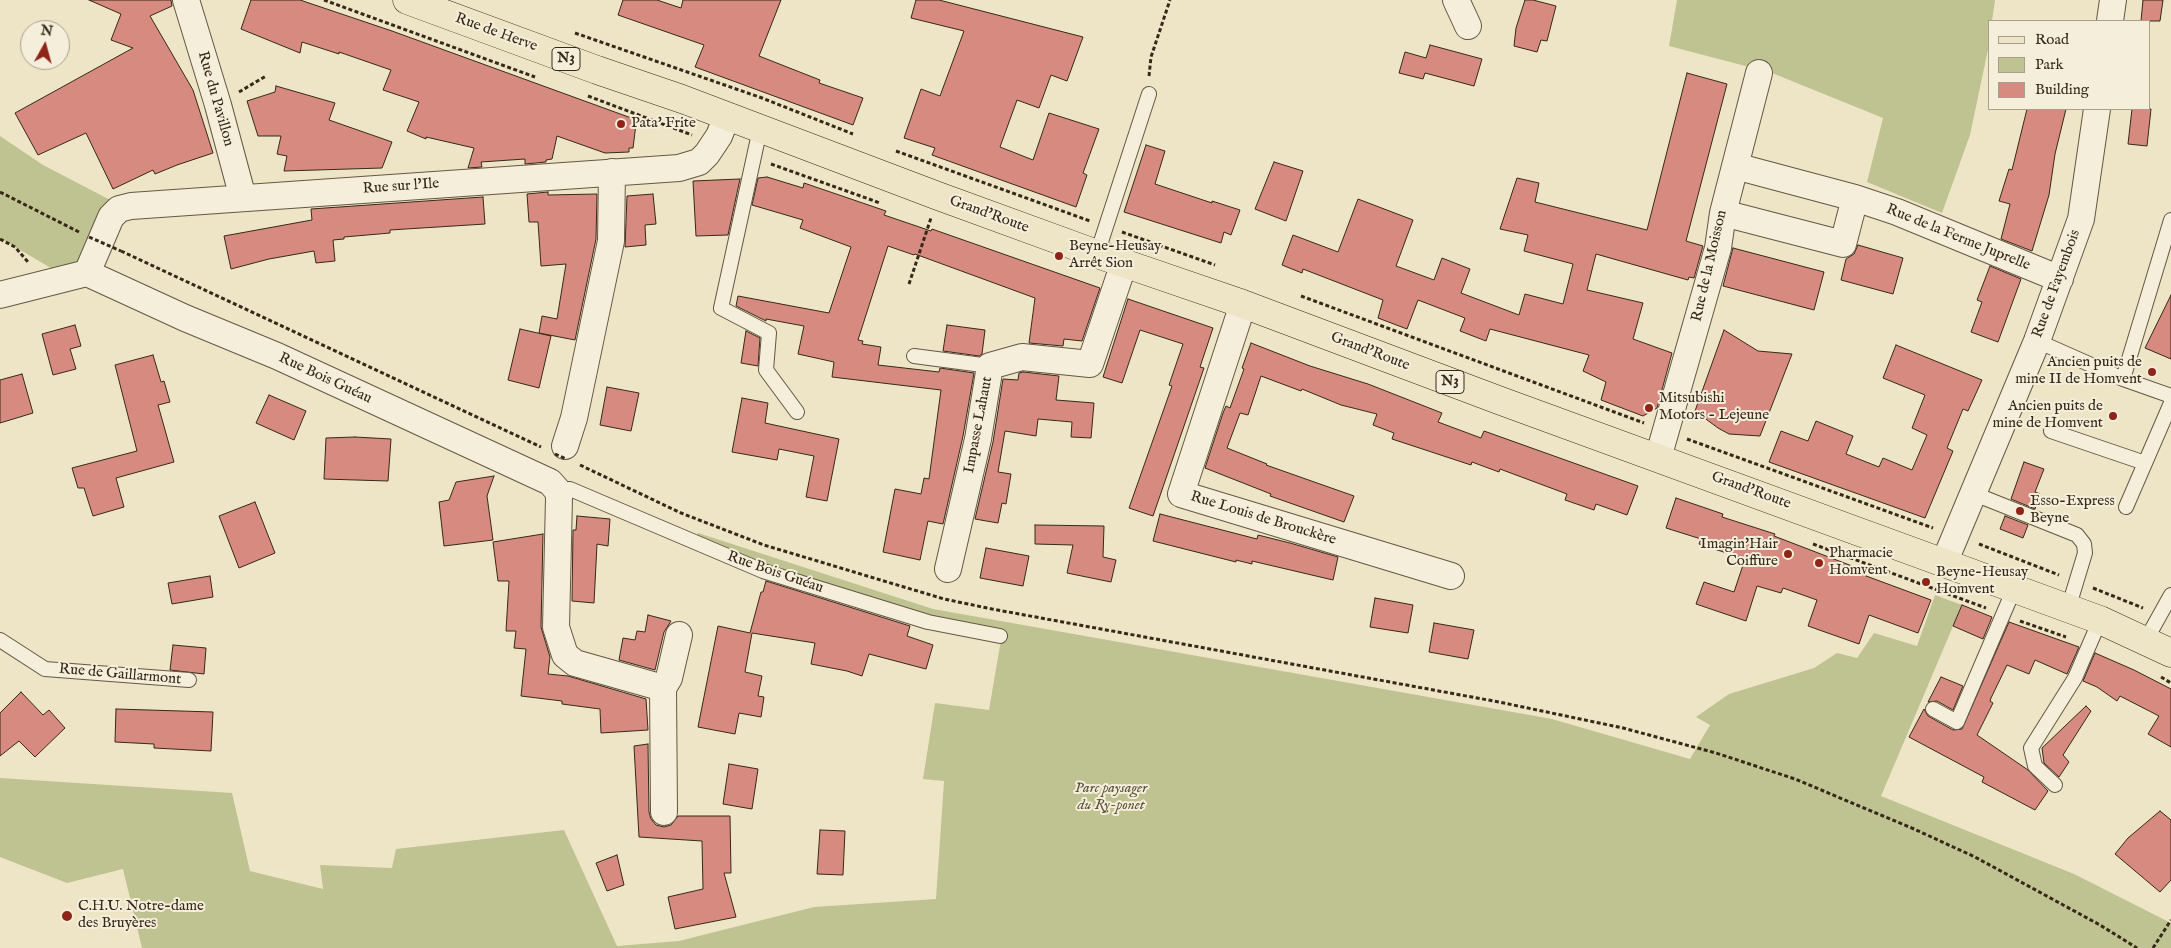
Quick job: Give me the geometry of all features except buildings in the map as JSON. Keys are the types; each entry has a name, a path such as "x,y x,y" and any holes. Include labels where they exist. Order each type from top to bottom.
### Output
{"main road":[{"name":"Rue de Herve","path":"407,0 727,116"},
{"name":"Grand'Route","path":"727,116 938,196 1097,254 1243,304 2100,620 2171,653"}],"street":[{"name":"Rue du Pavillon","path":"186,0 218,105 243,198"},
{"path":"1456,0 1468,26"},
{"path":"2110,20 2113,0"},
{"name":"Rue de la Moisson","path":"1658,458 1718,248 1723,212 1759,73"},
{"name":"Rue de Fayembois","path":"1944,563 2037,341 2081,220 2097,110"},
{"name":"Rue sur l'Ile","path":"87,273 111,217 119,209 131,206 679,168 699,162 714,144 727,116"},
{"name":"Rue de la Ferme Juprelle","path":"1735,166 1856,198 2060,279"},
{"path":"562,453 574,418 611,241 612,172"},
{"path":"1723,212 1843,244 1856,198"},
{"name":"Impasse Lahaut","path":"948,569 978,439 990,366 1022,357 1090,364 1124,263"},
{"path":"0,295 87,273"},
{"name":"Rue Bois Guéau","path":"87,273 185,318 277,356 550,482 558,491"},
{"name":"Rue Louis de Brouckère","path":"1243,304 1181,494 1451,576"},
{"path":"558,491 560,511 556,627 566,654 576,663 663,688"},
{"path":"664,812 663,688 669,678 679,634"}],"lane":[{"path":"1097,254 1150,94"},
{"path":"760,129 721,308 769,333 766,370 797,412"},
{"path":"2123,379 2171,220"},
{"path":"2037,341 2123,379 2171,396"},
{"path":"914,356 990,366"},
{"path":"2126,507 2171,403"},
{"path":"2051,431 2145,463"},
{"name":"Rue Bois Guéau","path":"558,491 570,490 763,571 928,622 1000,636"},
{"path":"1972,493 2077,535 2084,544 2085,553 2068,609"},
{"path":"1933,709 1957,722 2014,589"},
{"path":"2146,640 2171,595"},
{"path":"2055,786 2035,766 2031,748 2075,678 2100,620"},
{"name":"Rue de Gaillarmont","path":"0,640 45,669 189,680"}],"path":[{"path":"1150,94 1148,74 1151,57 1170,0"},
{"path":"218,105 266,76"},
{"path":"0,192 80,233"},
{"path":"909,284 938,196"},
{"path":"88,237 562,453 681,513 722,530 820,563 936,597 992,610 1545,711 1623,728 1716,753 1795,779 1975,857 2137,948"},
{"path":"0,239 15,247 45,284"},
{"path":"2153,948 2171,920"}],"green space":[{"path":"1677,0 1995,0 1992,20 1988,20 1988,50 1970,135 1942,213 1867,182 1883,118 1772,73 1669,46"},
{"path":"0,136 43,165 118,204 78,284 0,238"},
{"name":"Parc paysager du Ry-ponet","path":"698,533 933,609 1552,719 1690,759 1710,725 1696,717 1729,694 1814,668 1837,653 1857,658 1874,633 1917,646 1935,595 1962,605 1881,796 2074,874 2171,923 2171,948 142,948 123,869 67,883 0,857 0,778 232,793 250,871 323,889 320,865 392,868 396,849 564,830 617,946 679,941 814,907 936,899 944,781 923,779 935,703 989,710 1002,634 929,619 696,541"}],"place":[{"name":"Pata' Frite","path":"621,124"},
{"name":"Beyne-Heusay Arrêt Sion","path":"1059,256"},
{"name":"Ancien puits de mine II de Homvent","path":"2152,372"},
{"name":"Mitsubishi Motors - Lejeune","path":"1649,408"},
{"name":"Ancien puits de mine de Homvent","path":"2113,416"},
{"name":"Esso-Express Beyne","path":"2020,511"},
{"name":"Imagin'Hair Coiffure","path":"1788,554"},
{"name":"Pharmacie Homvent","path":"1819,563"},
{"name":"Beyne-Heusay Homvent","path":"1926,582"},
{"name":"C.H.U. Notre-dame des Bruyères","path":"67,916"}]}
